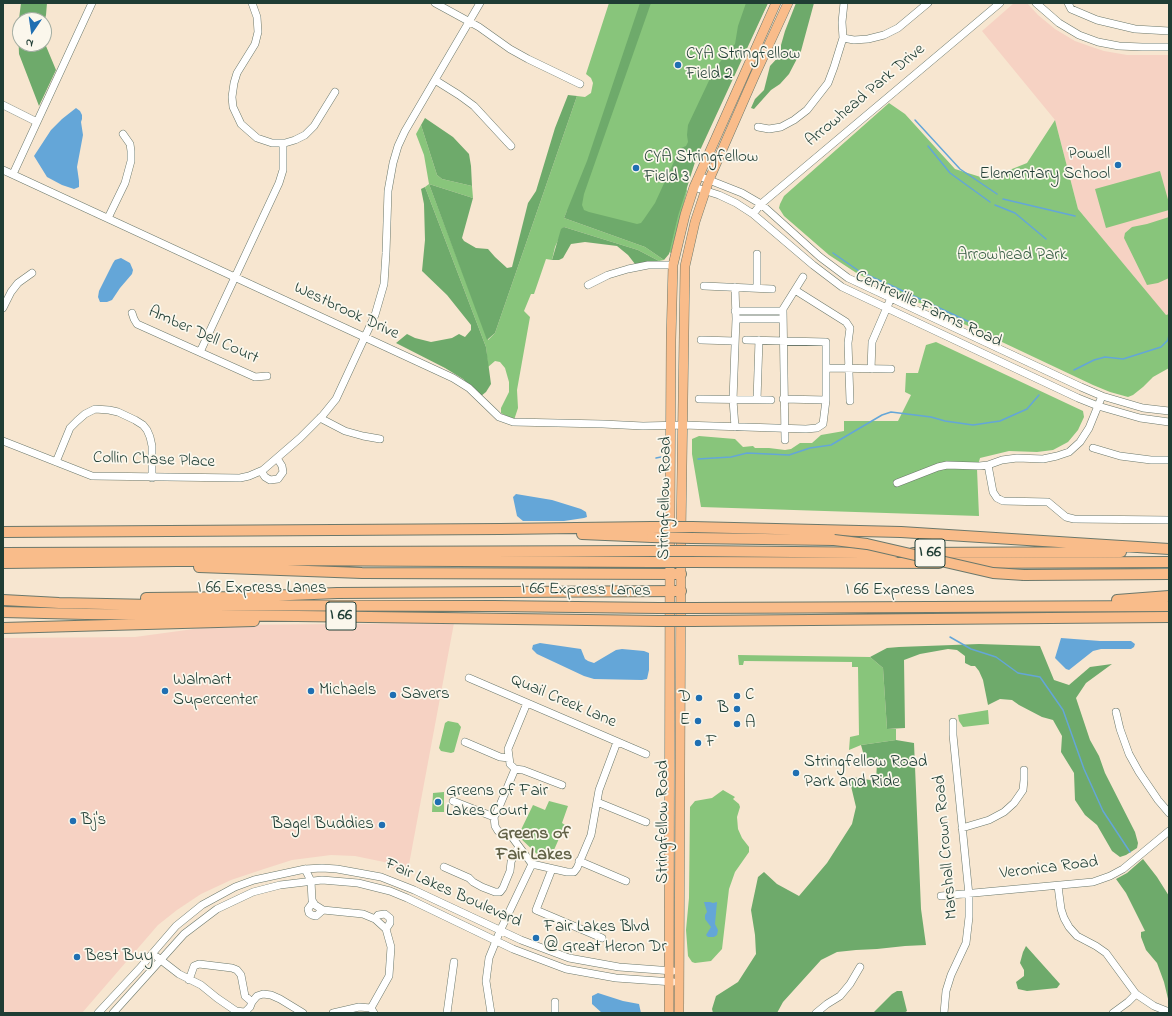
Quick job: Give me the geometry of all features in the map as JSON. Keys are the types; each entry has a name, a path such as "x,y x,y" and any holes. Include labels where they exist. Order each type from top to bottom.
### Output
{"highway":[{"path":"652,532 692,527 901,532 1169,551"},
{"path":"3,532 500,529 652,532 692,538 834,540 867,544 993,573 1024,575 1169,574"},
{"name":"I 66","path":"3,553 1169,551"},
{"name":"I 66 Express Lanes","path":"3,563 319,560 652,562 1169,562"},
{"path":"160,562 194,567 362,573 681,574"},
{"path":"59,603 96,599 243,597 337,593 681,591"},
{"path":"1012,606 1169,596"},
{"name":"I 66 Express Lanes","path":"3,600 153,605 659,608 1169,606"},
{"name":"I 66","path":"3,612 659,621 1169,618"},
{"path":"3,628 246,622 297,616"}],"main road":[{"name":"Stringfellow Road","path":"669,1013 671,340 673,265 685,215 694,187 776,3"},
{"name":"Stringfellow Road","path":"679,1013 682,439 685,266 695,222 709,180 754,76 788,3"}],"street":[{"path":"13,174 92,3"},
{"path":"252,3 257,17 258,32 255,44 237,73 234,83 233,107 242,124 253,135 272,143 283,143 295,140 305,135 320,118 335,92"},
{"path":"435,3 469,22 528,59 580,84"},
{"name":"Collin Chase Place","path":"3,441 92,476 240,478 261,471 300,438 336,399 375,315 384,284 388,191 393,163 405,130 480,3"},
{"path":"758,128 769,129 781,127 807,110 828,83 842,38 844,3"},
{"path":"842,38 854,40 868,39 884,35 898,28 928,3"},
{"name":"Arrowhead Park Drive","path":"753,214 761,204 1000,3"},
{"path":"1036,3 1059,24 1079,35 1098,42 1142,48 1169,46"},
{"path":"1068,3 1071,8 1104,22 1134,29 1169,31"},
{"path":"435,80 474,106 512,146"},
{"path":"3,105 37,122"},
{"path":"108,218 125,183 131,161 130,144 123,134"},
{"path":"200,352 279,183 284,170 283,143"},
{"name":"Westbrook Drive","path":"3,170 461,383 469,388 499,417 512,422 683,425 770,429 817,428 823,424 826,400 826,342 783,341"},
{"name":"Centreville Farms Road","path":"699,176 742,193 761,204 820,257 848,278 1102,396 1143,408 1169,411"},
{"name":"Centreville Farms Road","path":"694,187 719,195 736,203 753,214 813,265 842,287 1078,398 1098,406 1140,418 1169,422"},
{"path":"757,254 757,287"},
{"path":"588,285 608,275 628,269 648,265 673,265"},
{"path":"3,308 11,292 18,284 32,273"},
{"path":"785,440 783,399 783,309 803,277"},
{"path":"704,286 757,287 772,289"},
{"path":"734,287 736,319 734,427"},
{"path":"795,290 846,322 850,328 848,343 850,402"},
{"path":"871,369 872,342 891,298"},
{"path":"735,311 783,311"},
{"name":"Amber Dell Court","path":"132,314 137,324 255,377 267,376"},
{"path":"736,319 783,319"},
{"path":"701,340 735,341"},
{"path":"746,340 783,341"},
{"path":"757,400 759,340"},
{"path":"826,368 891,369"},
{"path":"897,483 947,465 988,465 1002,460 1017,458 1043,459 1069,452 1080,442 1089,428 1102,396"},
{"path":"699,399 771,400"},
{"path":"783,399 826,400"},
{"path":"56,462 70,428 85,414 95,409 118,412 143,425 150,437 152,446 152,478"},
{"path":"320,418 345,431 380,439"},
{"path":"1093,448 1120,456 1151,460 1169,460"},
{"path":"261,471 265,477 270,480 278,479 283,472 282,466 277,458"},
{"path":"988,465 993,492 997,498 1003,501 1048,502 1066,517 1074,519 1169,520"},
{"name":"Quail Creek Lane","path":"469,678 646,754"},
{"path":"527,703 508,749 510,764 515,769 523,770 562,785"},
{"path":"1116,712 1120,729 1129,754 1139,772 1158,800 1169,813"},
{"name":"Marshall Crown Road","path":"944,1013 947,985 966,943 970,917 953,722"},
{"path":"465,742 500,757 509,758"},
{"path":"515,769 498,812 494,817 495,826 498,831 512,837 532,864 567,872 574,872 591,835 603,776 617,742"},
{"path":"962,828 989,820 1004,812 1014,803 1023,790 1024,770"},
{"path":"453,801 494,817"},
{"path":"597,802 646,822"},
{"name":"Veronica Road","path":"941,896 969,895 1093,882 1110,876 1134,860 1169,832"},
{"path":"444,867 469,878 482,887 495,892 500,892 510,871 511,862 515,852 519,848"},
{"path":"579,862 626,881"},
{"path":"491,1013 486,981 489,958 495,941 532,864"},
{"path":"310,881 316,868"},
{"name":"Fair Lakes Boulevard","path":"98,1013 176,926 202,904 235,887 254,880 316,868 337,869 381,877 414,890 527,943 569,958 619,967 679,971"},
{"path":"305,869 310,881 313,902 315,905 323,910 363,914 375,920 386,929 391,947 389,976 373,1010 359,1007 333,1013"},
{"path":"552,869 536,910 602,938"},
{"name":"Fair Lakes Boulevard","path":"113,1013 184,934 217,909 253,892 280,885 310,881 331,880 358,883 390,891 495,941 542,961 566,969 616,978 679,982"},
{"path":"1058,886 1061,909 1069,928 1077,936 1106,953 1136,994 1154,1006 1169,1012"},
{"path":"375,920 378,915 385,914 390,918 390,923 386,929"},
{"path":"152,952 178,974 201,985 236,1011 244,1013 250,1008 252,1002 257,996 263,994 271,995 280,999 303,1013"},
{"path":"447,1013 454,962"},
{"path":"189,980 194,966 199,964 232,968 237,970 241,975 245,996 252,1002"},
{"path":"816,1013 826,1004 840,996 850,984 860,967"},
{"path":"1113,1013 1136,994"},
{"path":"554,1002 555,1013"}],"shaded area":[{"name":"Powell Elementary School","path":"1014,3 1027,3 1038,15 1055,29 1075,41 1089,46 1104,51 1127,55 1169,55 1169,314 1166,316 1078,209 1055,120 982,31"},
{"path":"454,623 407,875 384,862 355,856 331,855 292,860 231,880 201,894 158,925 82,1013 3,1013 3,638 135,637 223,625"}],"green space":[{"path":"21,3 47,3 46,12 20,12"},
{"path":"609,3 768,3 683,172 687,191 671,253 567,211 564,218 645,247 664,260 659,261 638,250 564,227 555,247 552,260 546,259 534,294 531,294 524,311 530,317 517,390 518,408 514,420 501,413 501,408 509,392 509,382 505,368 500,362 495,361 488,367 486,347 425,187 429,184 488,340 495,333 577,96 585,97 591,93 593,83 591,78 586,74"},
{"path":"640,3 651,3 584,194 582,205 584,210 589,212 637,224 641,223 655,203 678,153 681,148 686,146 688,142 688,125 715,68 735,44 738,26 746,3 768,3 696,159 678,216 669,254 664,260 645,247 564,218 587,161"},
{"path":"796,3 814,3 801,51 789,74 780,84 771,90 754,109 751,108 755,99 764,90 770,66 781,54 781,45 785,31"},
{"path":"19,52 48,52 56,70 39,106"},
{"path":"568,95 577,96 495,333 487,340 429,184 473,198 462,238 464,241 476,248 488,249 507,268 512,267 528,203 536,191 555,128"},
{"name":"Arrowhead Park","path":"889,103 905,114 955,169 987,179 1027,163 1055,120 1078,209 1166,315 1169,314 1169,368 1153,377 1133,395 1128,397 1110,392 858,274 829,255 784,216 779,208 784,196"},
{"path":"425,118 453,137 469,154 472,186 442,179 437,175 421,125"},
{"path":"421,125 437,175 442,179 472,186 473,198 429,184 424,155 416,134"},
{"path":"1160,171 1169,203 1169,210 1106,228 1095,189"},
{"path":"425,187 486,347 491,384 486,392 481,396 463,379 396,343 407,334 415,338 431,342 452,338 459,334 465,337 471,330 471,325 447,295 422,271 425,240 424,204 421,189"},
{"path":"1169,217 1169,278 1158,283 1147,285 1124,238 1125,233 1132,227"},
{"path":"564,227 638,250 659,261 635,264 628,255 617,246 585,242 571,244 563,258 559,260 552,260 561,229"},
{"path":"936,342 1083,411 1084,417 1078,430 1068,442 1053,450 1037,452 1009,451 980,458 977,469 979,516 701,507 692,454 692,439 699,436 735,439 743,447 753,446 755,448 785,450 791,449 800,443 812,443 821,435 844,431 844,421 898,421 911,395 905,392 906,373 918,373 926,345"},
{"path":"979,644 1040,646 1054,680 1069,685 1090,667 1112,664 1086,683 1076,698 1090,740 1135,832 1138,843 1137,848 1120,857 1112,851 1097,825 1085,815 1075,800 1074,773 1061,752 1062,736 1053,720 1042,717 1012,700 1000,699 988,705 983,680 979,671 975,666 965,663 965,656 957,650 948,649 920,654 904,660 905,728 887,729 883,668 870,657 887,648"},
{"path":"738,655 870,657 883,668 887,729 896,729 896,740 861,745 849,750 850,737 859,735 858,667 852,667 852,662 744,661 743,665 739,665"},
{"path":"988,710 989,724 963,727 959,721 958,715"},
{"path":"448,721 458,723 461,727 454,752 451,753 441,751 439,748 445,723"},
{"path":"896,740 914,743 921,909 926,945 837,952 821,960 783,1002 777,1013 713,1013 712,1009 716,996 738,982 756,954 751,910 758,877 764,872 777,884 799,896 827,863 852,824 856,807 851,786 852,777 876,781 877,763 866,763 861,745"},
{"path":"723,790 735,797 733,799 739,804 740,807 737,817 738,829 742,838 749,847 749,852 735,872 729,889 722,949 711,961 695,963 692,962 688,956 686,930 689,898 690,807 695,801 712,798"},
{"name":"Greens of Fair Lakes Court","path":"444,792 444,812 432,812 433,793"},
{"path":"549,801 568,806 562,823 565,825 550,859 537,854 518,836 533,805 545,810"},
{"path":"1143,859 1169,896 1169,1003 1164,982 1157,963 1146,950 1141,937 1141,932 1145,931 1126,893 1116,879 1127,873"},
{"path":"1026,946 1060,984 1057,988 1027,991 1018,989 1016,982 1024,976 1024,970 1020,963"},
{"path":"897,991 902,991 907,1011 904,1013 873,1013 892,994"}],"water":[{"path":"76,108 82,115 81,122 83,135 77,167 79,187 74,189 62,185 47,177 34,156 51,130"},
{"path":"121,258 130,263 133,270 132,274 112,300 100,302 98,297 99,291 115,260"},
{"path":"516,494 552,500 581,509 586,512 587,517 564,521 523,521 517,516 513,497"},
{"path":"1061,638 1100,641 1131,641 1135,644 1131,649 1101,649 1093,651 1069,670 1055,658"},
{"path":"540,643 581,649 585,659 594,663 616,650 622,649 644,651 649,653 649,670 647,679 594,679 584,676 537,654 532,649 533,645"},
{"path":"704,902 717,902 715,924 718,930 717,935 714,937 708,937 706,935 711,927 705,919 707,912"},
{"path":"598,993 623,1001 639,1004 641,1013 602,1013 592,1004 592,996"}],"waterway":[{"path":"915,120 960,169 997,194"},
{"path":"928,146 950,173 990,202"},
{"path":"1003,199 1075,216"},
{"path":"995,205 1015,213 1046,239"},
{"path":"833,253 859,271 885,283"},
{"path":"888,284 978,326"},
{"path":"1074,370 1094,360 1105,357 1123,359 1161,347 1168,340 1169,335"},
{"path":"698,459 731,457 747,453 789,455 810,448 831,445 882,415 891,412 931,417 945,421 973,425 1000,421 1027,409 1039,395"},
{"path":"656,458 661,457"},
{"path":"950,637 971,649 996,657 1018,673 1040,677 1063,710 1084,769 1103,811 1130,852"}],"place":[{"name":"CYA Stringfellow Field 2","path":"678,65"},
{"name":"Powell Elementary School","path":"1118,165"},
{"name":"CYA Stringfellow Field 3","path":"636,168"},
{"name":"Walmart Supercenter","path":"165,691"},
{"name":"Michaels","path":"311,691"},
{"name":"Savers","path":"393,695"},
{"name":"C","path":"737,696"},
{"name":"D","path":"699,698"},
{"name":"B","path":"737,709"},
{"name":"E","path":"698,721"},
{"name":"A","path":"737,724"},
{"name":"F","path":"698,743"},
{"name":"Stringfellow Road Park and Ride","path":"796,773"},
{"name":"Greens of Fair Lakes Court","path":"438,802"},
{"name":"Bj's","path":"73,821"},
{"name":"Bagel Buddies","path":"382,825"},
{"name":"Fair Lakes Blvd @ Great Heron Dr","path":"536,938"},
{"name":"Best Buy","path":"77,957"}],"district":[{"name":"Greens of Fair Lakes","path":"534,845"}]}
